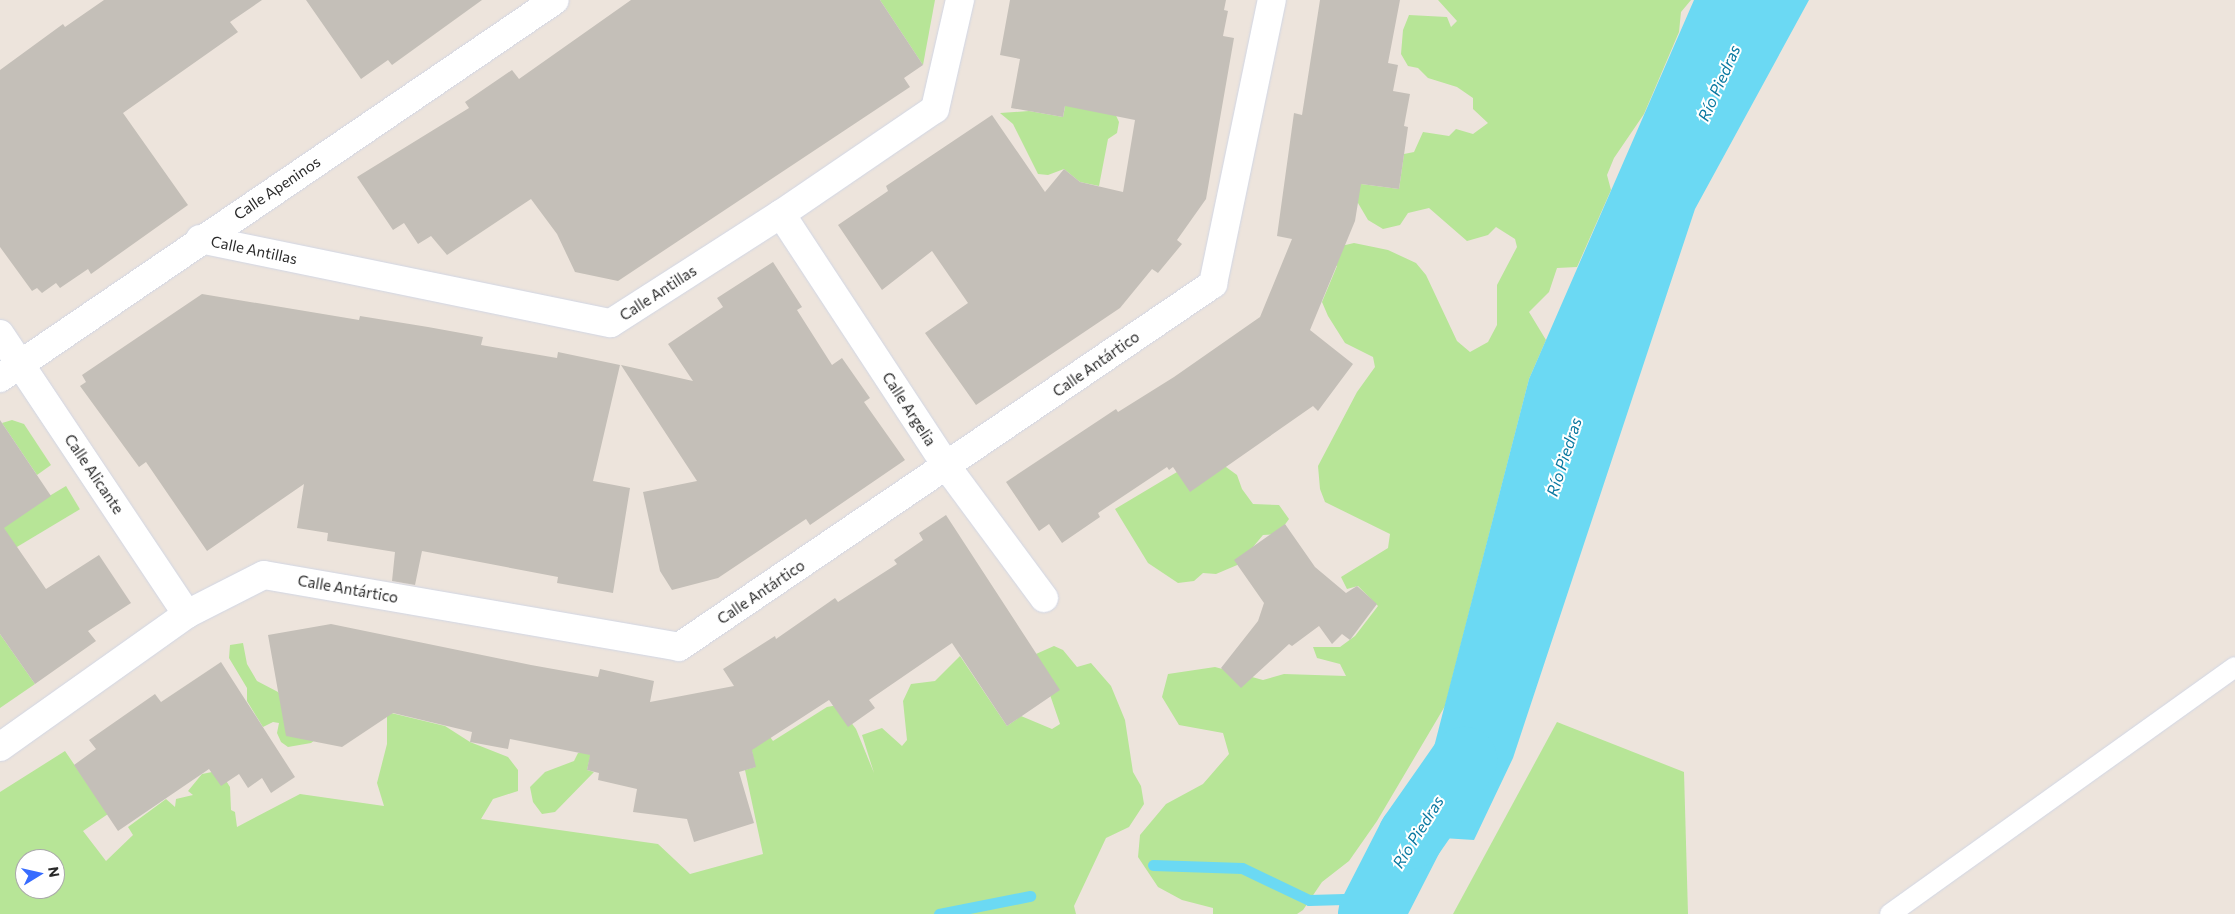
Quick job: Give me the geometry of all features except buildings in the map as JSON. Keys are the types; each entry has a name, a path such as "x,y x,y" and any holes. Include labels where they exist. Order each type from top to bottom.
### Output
{"street":[{"name":"Calle Apeninos","path":"10,371 200,239 555,0"},
{"name":"Calle Antillas","path":"200,239 611,323 781,214 935,109 960,0"},
{"name":"Calle Antártico","path":"0,747 187,614 264,575 679,647 947,467 1213,284 1272,0"},
{"name":"Calle Argelia","path":"781,214 947,467 1044,598"},
{"name":"Calle Alicante","path":"0,334 10,371 187,614"}],"lane":[{"path":"1890,914 2235,667"}],"green space":[{"path":"880,0 935,0 923,65"},
{"path":"1438,0 1691,0 1681,12 1679,32 1644,114 1614,158 1607,175 1611,190 1577,267 1557,268 1549,292 1529,312 1546,340 1529,379 1445,706 1377,821 1349,861 1322,882 1303,910 1297,914 1213,914 1213,908 1182,900 1158,887 1138,857 1140,835 1166,804 1203,784 1229,754 1223,733 1179,725 1162,697 1168,674 1215,667 1263,680 1284,674 1346,676 1340,664 1317,658 1313,647 1340,647 1355,636 1378,606 1358,586 1347,589 1341,577 1388,548 1390,534 1325,502 1320,489 1318,466 1357,392 1375,367 1373,357 1345,343 1328,316 1322,302 1337,266 1325,261 1337,247 1354,243 1388,250 1416,263 1426,275 1457,341 1470,352 1488,342 1497,325 1497,285 1517,247 1515,239 1496,227 1488,235 1467,241 1429,208 1408,213 1400,225 1383,229 1368,220 1358,203 1323,179 1399,189 1404,154 1414,152 1423,132 1449,136 1456,129 1473,134 1488,123 1473,109 1473,98 1457,87 1428,78 1418,68 1408,66 1401,54 1403,30 1409,15 1447,17 1451,27 1457,21"},
{"path":"1069,86 1111,105 1119,122 1117,133 1108,139 1099,186 1080,182 1064,169 1048,175 1038,174 1013,124 1000,113 1029,111 1063,117"},
{"path":"12,420 24,424 51,465 37,475 2,423"},
{"path":"1226,467 1237,475 1242,489 1253,504 1279,505 1289,519 1278,534 1263,535 1253,547 1249,560 1216,574 1203,573 1194,581 1178,583 1148,563 1115,509 1177,472"},
{"path":"66,486 80,509 16,548 2,525"},
{"path":"0,634 35,684 0,708"},
{"path":"243,643 247,664 257,681 278,692 320,736 311,743 288,747 281,742 277,733 279,723 273,722 263,727 247,701 247,688 229,658 230,645"},
{"path":"1054,646 1063,650 1077,667 1091,663 1111,686 1125,720 1133,772 1141,786 1144,804 1129,827 1106,838 1074,906 1076,914 0,914 0,792 65,751 108,814 83,831 106,861 133,835 128,827 166,799 175,807 176,799 193,795 188,791 202,774 212,772 223,776 230,787 231,810 235,812 237,827 300,794 384,806 377,783 387,744 387,712 445,726 470,742 508,757 518,770 518,791 493,799 481,819 658,844 690,874 763,854 745,770 755,767 750,741 749,708 773,741 827,707 838,705 856,729 874,773 862,735 882,728 902,746 907,740 903,701 911,684 935,681 960,656 1007,726 1021,716 1052,729 1060,724 1036,654"},
{"path":"1557,722 1684,772 1688,914 1453,914"},
{"path":"578,753 591,753 587,770 594,772 555,812 542,814 533,802 530,787 545,772 574,761"}],"water":[{"path":"1694,0 1809,0 1695,209 1513,758 1474,840 1411,836 1529,379"}],"waterway":[{"name":"Río Piedras","path":"1371,914 1411,836 1464,760"},
{"path":"1153,865 1242,868 1309,900 1379,898"},
{"path":"939,914 1030,896"}]}
